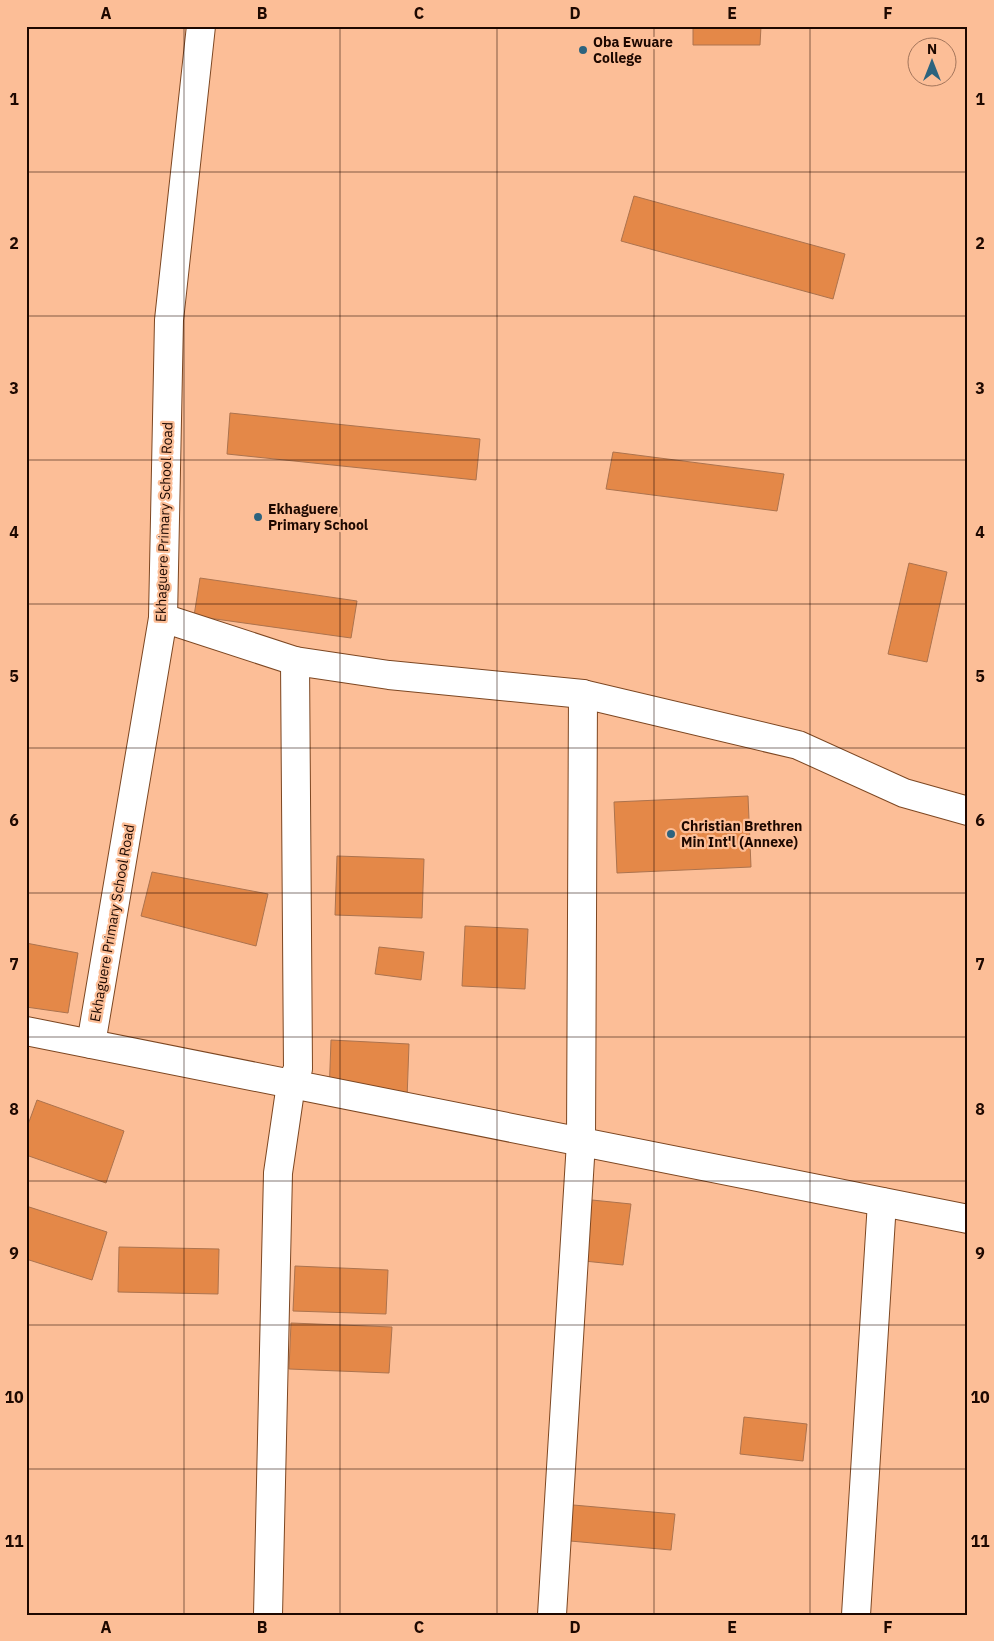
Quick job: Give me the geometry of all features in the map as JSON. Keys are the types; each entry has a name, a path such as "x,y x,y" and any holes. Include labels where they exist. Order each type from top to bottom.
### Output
{"street":[{"name":"Ekhaguere Primary School Road","path":"91,1044 163,618 169,320 201,26"},
{"path":"163,618 295,661 389,675 583,694 798,745 904,793 968,811"},
{"path":"268,1615 278,1173 291,1084 298,1069 295,661"},
{"path":"552,1615 581,1142 583,694"},
{"path":"26,1031 968,1219"},
{"path":"856,1615 882,1202"}],"building":[{"path":"693,26 761,26 760,45 693,45"},
{"path":"634,196 845,254 833,299 621,241"},
{"path":"230,413 480,439 476,480 227,454"},
{"path":"613,452 784,474 777,511 606,489"},
{"path":"909,563 947,572 927,662 888,654"},
{"path":"200,578 357,601 351,638 194,616"},
{"path":"748,796 751,867 617,873 614,802"},
{"path":"337,856 424,859 422,918 335,915"},
{"path":"152,872 268,894 256,946 141,916"},
{"path":"465,926 528,929 525,989 462,986"},
{"path":"26,943 78,953 68,1013 26,1007"},
{"path":"379,947 424,952 421,980 375,974"},
{"path":"331,1040 409,1044 407,1099 329,1095"},
{"path":"37,1100 124,1131 106,1183 26,1155 26,1130"},
{"path":"592,1200 631,1204 623,1265 584,1261"},
{"path":"26,1206 107,1232 92,1280 26,1259"},
{"path":"119,1247 219,1249 218,1294 118,1292"},
{"path":"295,1266 388,1270 386,1314 293,1311"},
{"path":"291,1323 392,1327 389,1373 289,1369"},
{"path":"744,1417 807,1424 803,1461 740,1454"},
{"path":"562,1504 675,1514 671,1550 559,1540"}],"place":[{"name":"Oba Ewuare College","path":"583,50"},
{"name":"Ekhaguere Primary School","path":"258,517"},
{"name":"Christian Brethren Min Int'l (Annexe)","path":"671,834"}]}
